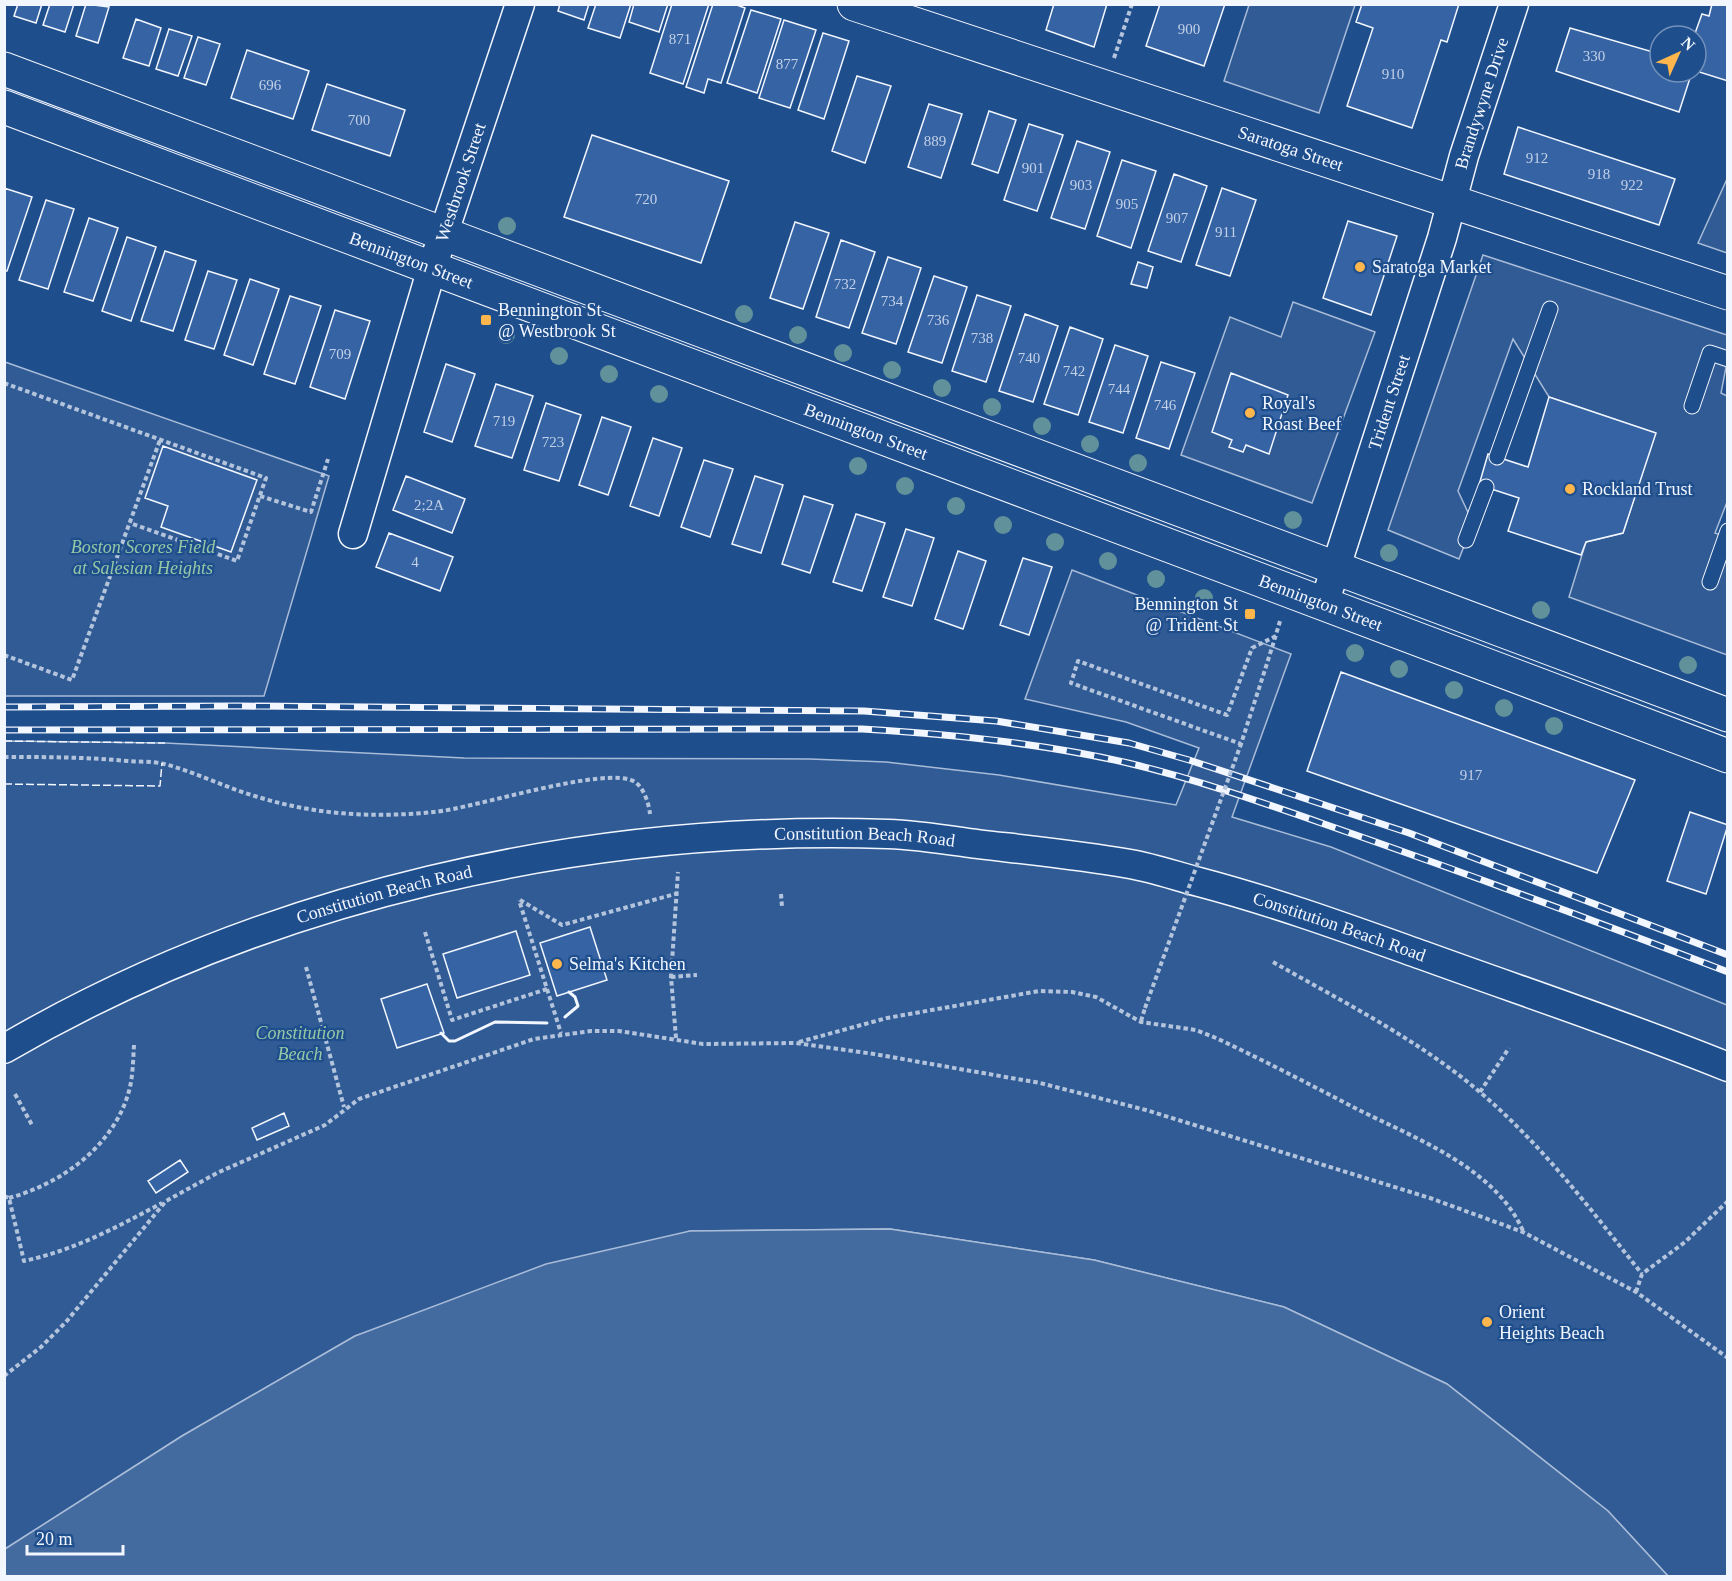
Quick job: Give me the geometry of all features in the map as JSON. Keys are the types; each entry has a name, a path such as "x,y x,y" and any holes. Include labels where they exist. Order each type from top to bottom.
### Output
{"main road":[{"name":"Saratoga Street","path":"854,4 1728,293"},
{"name":"Bennington Street","path":"4,69 1728,715"},
{"name":"Bennington Street","path":"4,107 1728,756"},
{"path":"1557,692 1570,656"}],"street":[{"name":"Westbrook Street","path":"353,534 432,268 520,4"},
{"name":"Brandywyne Drive","path":"1452,202 1464,156 1514,4"},
{"name":"Trident Street","path":"1324,604 1452,202"},
{"name":"Constitution Beach Road","path":"4,1049 59,1017 179,960 307,917 472,869 557,853 656,842 761,833 880,834 1132,864 1241,893 1345,927 1728,1067"}],"lane":[{"path":"1497,457 1550,309"},
{"path":"1692,406 1710,353 1728,359"},
{"path":"1466,540 1486,487"},
{"path":"1710,582 1728,531"}],"path":[{"path":"1114,59 1132,4"},
{"path":"4,383 266,478 237,561 130,523"},
{"path":"4,655 72,680 160,440"},
{"path":"260,496 310,512 328,459"},
{"path":"1141,1022 1241,744 1281,619"},
{"path":"1241,744 1071,683 1078,662 1227,715 1252,648 1276,636"},
{"path":"4,757 94,758 162,764 257,797 333,813 386,816 438,812 525,791 616,778 637,783 650,810"},
{"path":"561,1033 519,900 562,925 679,893 671,977 676,1038"},
{"path":"781,894 782,907"},
{"path":"425,932 452,1020 547,989"},
{"path":"1272,962 1416,1046 1480,1092 1552,1161 1642,1274"},
{"path":"306,967 344,1107"},
{"path":"671,977 697,975"},
{"path":"796,1043 886,1018 1039,991 1072,992 1096,997 1141,1022 1196,1030 1216,1038 1443,1154 1491,1188 1509,1206 1523,1232"},
{"path":"134,1045 128,1092 117,1118 97,1145 67,1173 34,1191 7,1197 24,1261 56,1254 102,1236 217,1173 325,1125 344,1107 359,1099 448,1067 561,1033 618,1031 704,1044 796,1043 1040,1083 1146,1110 1407,1191 1523,1232 1636,1292 1728,1358"},
{"path":"1480,1092 1509,1048"},
{"path":"15,1094 32,1125"},
{"path":"4,1376 41,1347 66,1322 166,1201"},
{"path":"1636,1292 1642,1274 1685,1242 1728,1201"}],"shaded area":[{"path":"1249,5 1355,5 1319,113 1224,81"},
{"path":"1727,179 1727,253 1698,243"},
{"path":"1483,255 1727,335 1727,362 1721,393 1727,396 1727,502 1715,533 1727,537 1727,655 1569,597 1586,542 1623,533 1655,433 1549,397 1513,339 1458,491 1473,523 1459,559 1388,530"},
{"path":"1293,302 1375,332 1312,503 1181,455 1230,317 1281,337"},
{"name":"Boston Scores Field at Salesian Heights","path":"5,362 329,476 264,696 5,696"},
{"name":"Constitution Beach","path":"1072,570 1291,654 1232,817 1331,847 1727,1005 1727,1576 1668,1576 1608,1511 1447,1384 1284,1307 1094,1260 890,1229 690,1231 355,1336 182,1436 5,1549 5,741 165,743 464,758 810,759 886,762 999,775 1176,805 1199,748 1126,722 1025,699"},
{"path":"890,1229 1094,1260 1284,1307 1447,1384 1608,1511 1668,1576 5,1576 5,1549 182,1436 355,1336 546,1264 690,1231"}],"building":[{"path":"18,4 42,4 36,23 14,16"},
{"path":"50,4 74,4 65,32 43,25"},
{"path":"86,4 109,7 98,43 76,36"},
{"path":"560,4 589,4 584,20 558,11"},
{"path":"596,4 631,4 620,38 588,28"},
{"path":"634,4 668,4 659,32 629,22"},
{"path":"672,4 709,4 683,84 650,73"},
{"path":"713,4 734,4 745,8 721,83 708,79 704,93 686,87"},
{"path":"1054,4 1107,4 1094,47 1046,30"},
{"path":"1160,4 1225,4 1204,66 1146,46"},
{"path":"1362,4 1459,4 1447,42 1441,40 1412,128 1347,106 1373,28 1356,22"},
{"path":"1712,4 1728,4 1728,81 1708,75 1708,24 1698,24 1702,14 1709,16"},
{"path":"751,10 781,19 757,93 727,83"},
{"path":"136,19 161,28 149,66 123,58"},
{"path":"784,20 816,30 790,108 759,98"},
{"path":"1570,28 1648,51 1648,84 1688,84 1679,112 1556,71"},
{"path":"169,29 192,36 178,76 156,69"},
{"path":"823,33 849,41 824,119 798,110"},
{"path":"198,37 220,44 206,85 184,78"},
{"path":"247,50 309,71 293,119 231,98"},
{"path":"857,76 891,86 865,163 832,151"},
{"path":"327,84 405,110 390,156 312,130"},
{"path":"929,104 962,114 941,178 908,167"},
{"path":"989,111 1016,120 998,173 972,164"},
{"path":"1029,124 1063,135 1037,211 1004,200"},
{"path":"1518,127 1675,179 1659,225 1504,174"},
{"path":"592,135 729,181 701,263 564,217"},
{"path":"1077,141 1110,152 1085,229 1051,218"},
{"path":"1122,160 1156,171 1131,248 1097,236"},
{"path":"1174,174 1207,186 1181,262 1148,251"},
{"path":"4,188 32,197 7,271 4,271"},
{"path":"1222,188 1256,200 1230,276 1196,265"},
{"path":"46,200 74,209 48,289 19,280"},
{"path":"89,218 118,228 93,301 64,292"},
{"name":"Saratoga Market","path":"1348,221 1397,236 1371,315 1323,298"},
{"path":"795,222 829,233 803,309 770,298"},
{"path":"127,237 156,247 131,321 102,311"},
{"path":"841,240 875,252 849,328 816,317"},
{"path":"165,251 196,261 173,331 141,321"},
{"path":"888,257 921,268 896,344 862,333"},
{"path":"1138,262 1153,267 1147,288 1131,284"},
{"path":"208,271 237,280 214,349 185,340"},
{"path":"934,276 967,287 942,363 908,352"},
{"path":"250,279 279,289 253,365 224,355"},
{"path":"977,295 1011,306 986,382 952,371"},
{"path":"290,296 321,306 295,384 264,374"},
{"path":"335,310 370,321 345,399 310,387"},
{"path":"1025,314 1058,326 1033,402 999,391"},
{"path":"1070,327 1103,339 1078,415 1044,404"},
{"path":"1115,345 1148,356 1123,433 1089,422"},
{"path":"1161,362 1195,373 1169,449 1136,438"},
{"path":"446,364 475,374 452,442 424,432"},
{"name":"Royal's Roast Beef","path":"1231,373 1288,395 1269,454 1246,445 1243,452 1229,447 1232,440 1212,432"},
{"path":"496,384 533,396 512,458 475,446"},
{"path":"1549,397 1656,433 1623,533 1586,542 1581,555 1508,531 1519,498 1479,485 1488,454 1528,467"},
{"path":"546,403 581,415 559,481 524,470"},
{"path":"602,417 631,427 608,495 579,485"},
{"path":"653,438 682,448 659,516 630,506"},
{"path":"163,446 257,480 231,552 161,527 168,506 145,498"},
{"path":"704,460 733,469 710,537 681,527"},
{"path":"406,476 465,499 452,533 393,510"},
{"path":"755,476 783,485 761,553 732,544"},
{"path":"804,496 833,505 810,573 782,564"},
{"path":"856,514 885,523 862,591 833,582"},
{"path":"906,529 934,538 912,606 883,597"},
{"path":"389,533 453,557 440,591 376,567"},
{"path":"958,551 986,561 963,629 935,619"},
{"path":"1023,558 1052,567 1029,635 1000,625"},
{"path":"1341,672 1635,780 1597,873 1307,771"},
{"path":"1690,812 1728,825 1706,894 1667,881"},
{"path":"590,927 607,980 557,996 540,943"},
{"path":"516,931 530,975 457,998 443,954"},
{"path":"427,984 444,1033 397,1048 381,999"},
{"path":"284,1113 289,1126 257,1140 252,1128"},
{"path":"180,1160 188,1172 156,1193 148,1181"}],"railway":[{"path":"4,707 240,706 864,711 996,721 1129,743 1189,760 1409,833 1728,955"},
{"path":"4,730 862,729 1029,745 1128,763 1241,795 1494,884 1728,972"}],"fence":[{"path":"4,741 165,743"},
{"path":"4,784 160,786 162,763"}],"wall":[{"path":"565,1017 578,1006 575,997 569,992"},
{"path":"441,1033 449,1041 455,1041 495,1022 547,1023"}],"place":[{"name":"Saratoga Market","path":"1360,267"},
{"name":"Bennington St @ Westbrook St","path":"486,320"},
{"name":"Royal's Roast Beef","path":"1250,413"},
{"name":"Rockland Trust","path":"1570,489"},
{"name":"Bennington St @ Trident St","path":"1250,614"},
{"name":"Selma's Kitchen","path":"557,964"},
{"name":"Orient Heights Beach","path":"1487,1322"}]}
